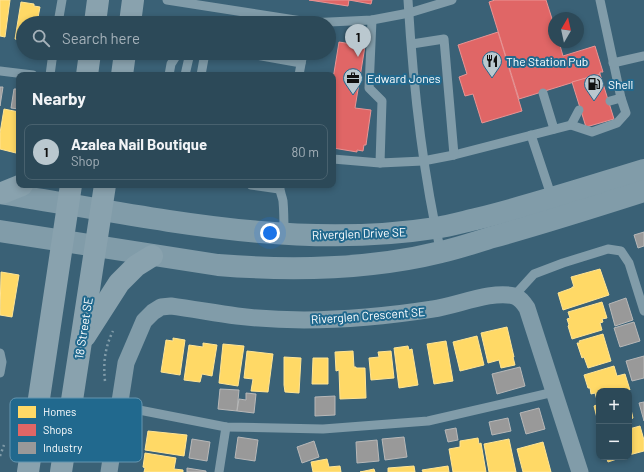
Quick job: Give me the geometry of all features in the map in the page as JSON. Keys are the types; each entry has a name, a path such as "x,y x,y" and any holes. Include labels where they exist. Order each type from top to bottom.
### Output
{"main road":[{"path":"95,16 98,0"},
{"path":"131,16 133,0"},
{"path":"87,72 89,60"},
{"path":"122,72 124,60"},
{"name":"18 Street SE","path":"72,398 105,188"},
{"path":"39,398 70,194"},
{"path":"80,344 119,283 136,266 152,256"},
{"path":"28,472 30,462"},
{"name":"18 Street SE","path":"61,472 62,462"}],"street":[{"name":"Riverglen Drive SE","path":"8,190 70,194 102,209 258,233 376,234 435,228 512,210 644,170"},
{"path":"0,231 152,256 218,265 253,268 327,268 378,264 441,252 644,191"},
{"name":"Riverglen Crescent SE","path":"121,398 126,363 137,334 144,321 153,312 161,307 171,306 237,316 331,320 383,316 434,309 490,296 514,296"},
{"path":"514,296 521,300 527,308 580,472"},
{"name":"Riverglen Crescent SE","path":"109,472 111,462"}],"lane":[{"path":"59,16 62,0"},
{"path":"172,0 204,2 273,16"},
{"path":"408,0 423,161 435,228 441,252"},
{"path":"336,22 372,20 409,13 452,0"},
{"path":"336,159 380,164 423,161 454,155 571,125 592,132 617,123 626,114 613,63 600,0"},
{"path":"372,20 368,88 382,101 380,164"},
{"path":"412,44 444,39 454,155"},
{"path":"613,63 644,56"},
{"path":"50,72 52,60"},
{"path":"170,72 174,60"},
{"path":"185,72 188,60"},
{"path":"202,72 204,60"},
{"path":"285,60 302,63"},
{"path":"300,72 302,60"},
{"path":"0,70 16,72"},
{"path":"543,93 554,130"},
{"path":"610,101 621,98"},
{"path":"571,125 579,110"},
{"path":"531,135 552,198"},
{"path":"279,188 284,210 284,234"},
{"path":"514,296 534,274 608,249 622,251 629,263 644,311"},
{"path":"0,353 2,362 0,374"},
{"path":"142,411 226,427 323,429 428,422 554,392"},
{"path":"219,472 226,427"}],"path":[{"path":"0,456 4,445"}],"building: Homes":[{"path":"0,0 10,0 5,37 0,36"},
{"path":"21,2 34,4 34,6 40,7 38,16 19,16"},
{"path":"4,109 16,111 16,153 0,149 0,133"},
{"path":"600,269 609,295 563,310 558,293 574,287 571,277"},
{"path":"1,272 19,275 12,317 0,315"},
{"path":"602,302 607,318 602,319 603,322 600,323 602,330 572,339 568,326 567,319 570,318 568,312"},
{"path":"507,327 515,365 501,368 499,360 488,363 481,333"},
{"path":"603,334 611,361 588,368 584,357 582,358 577,343 580,343 579,341"},
{"path":"477,336 484,365 460,371 453,342"},
{"path":"173,338 185,340 180,375 161,372 166,340 173,341"},
{"path":"446,341 453,381 434,384 427,344"},
{"path":"203,343 217,345 212,376 202,374 200,382 184,380 189,345 203,347"},
{"path":"223,344 244,346 238,386 219,383"},
{"path":"408,346 409,350 412,349 418,385 399,388 394,348"},
{"path":"247,351 273,354 268,392 251,391 253,379 244,378"},
{"path":"353,351 354,367 365,368 366,398 340,399 339,370 336,371 335,352"},
{"path":"391,351 394,378 371,380 369,358 379,357 378,352"},
{"path":"284,357 301,358 299,393 285,392"},
{"path":"313,358 328,358 328,384 312,384"},
{"path":"614,366 617,376 625,374 629,388 596,388 596,396 595,393 591,394 584,375"},
{"path":"640,426 644,440 644,451 632,454 632,428"},
{"path":"148,431 187,435 184,456 145,450"},
{"path":"478,438 479,444 481,443 486,472 453,472 449,449 460,447 460,441"},
{"path":"509,439 516,472 489,472 484,444"},
{"path":"543,442 551,472 523,472 517,449"},
{"path":"145,453 176,458 174,469 183,470 183,472 144,472 145,468 143,467"},
{"path":"327,459 329,467 340,466 341,472 313,472 311,462"},
{"path":"414,466 415,472 388,472 388,468"},
{"path":"448,466 449,472 423,472 422,470"},
{"path":"374,469 375,472 360,472"}],"building: Shops":[{"path":"309,0 349,0 348,6"},
{"path":"349,0 372,0 371,4"},
{"path":"495,0 546,0 550,12 548,12 548,48 561,48 563,56 595,46 603,72 519,99 489,2"},
{"path":"498,32 522,111 482,123 473,94 465,96 459,77 467,74 458,45"},
{"path":"339,42 365,46 355,108 371,110 366,145 364,145 363,151 357,150 357,152 336,148 336,72 334,72"},
{"path":"600,74 614,119 586,127 572,82"}],"building: Industry":[{"path":"0,87 3,87 0,106"},
{"path":"14,89 16,89 16,109 11,108"},
{"path":"644,232 644,246 638,248 634,235"},
{"path":"626,298 633,320 615,326 609,304"},
{"path":"634,322 640,341 620,347 614,328"},
{"path":"644,356 644,378 632,381 626,361"},
{"path":"520,367 525,386 497,394 492,374"},
{"path":"220,389 239,390 237,411 218,409"},
{"path":"246,393 256,394 254,413 237,411 239,399 246,400"},
{"path":"335,396 335,415 315,416 315,397"},
{"path":"644,402 644,421 639,403"},
{"path":"539,408 545,429 526,434 520,413"},
{"path":"508,418 511,431 492,435 489,422"},
{"path":"456,428 458,440 448,442 445,430"},
{"path":"238,437 258,440 255,461 235,458"},
{"path":"404,437 407,457 385,460 382,439"},
{"path":"192,439 210,442 207,461 189,458"},
{"path":"377,440 379,461 357,463 356,442"},
{"path":"314,441 319,457 302,463 297,447"},
{"path":"187,468 206,471 206,472 187,472"}],"place":[{"name":"Azalea Nail Boutique","path":"358,57"},
{"name":"The Station Pub","path":"492,78"},
{"name":"Edward Jones","path":"353,95"},
{"name":"Shell","path":"594,101"}]}
